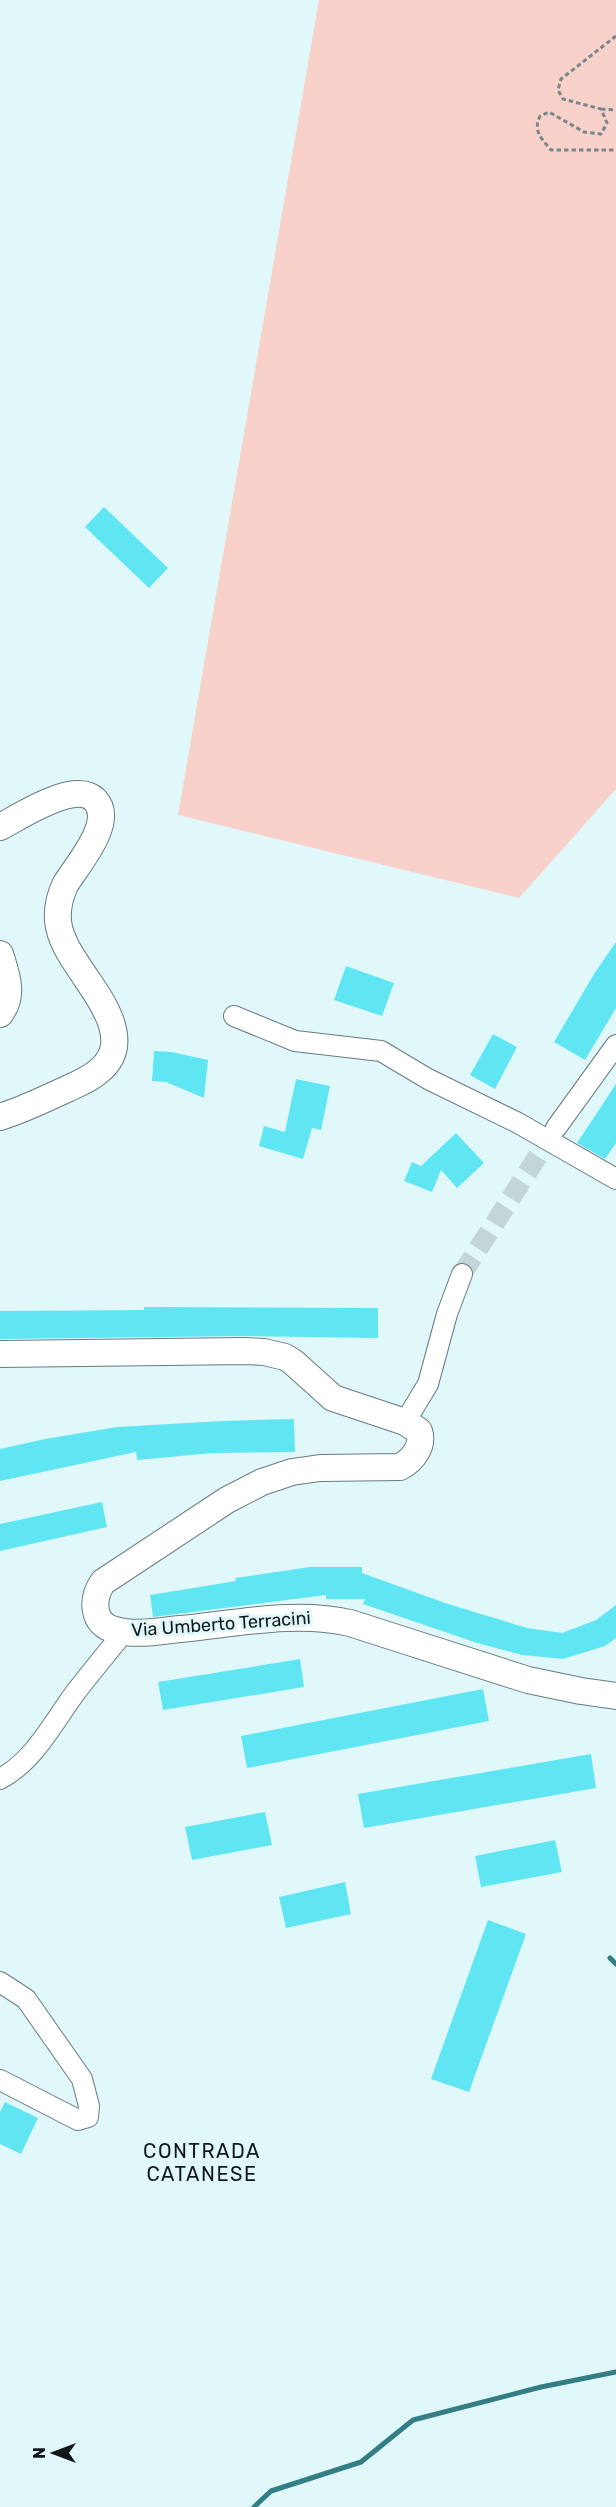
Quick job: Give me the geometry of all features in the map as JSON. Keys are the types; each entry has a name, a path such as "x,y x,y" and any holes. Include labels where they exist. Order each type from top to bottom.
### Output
{"street":[{"path":"0,827 69,794 89,796 99,805 101,818 98,833 65,887 59,904 58,920 64,943 110,1016 114,1036 110,1059 98,1073 43,1101 0,1117"},
{"path":"0,954 9,992 6,1005 0,1014"},
{"path":"234,1016 295,1041 381,1051 428,1079 518,1123 616,1179"},
{"path":"556,1128 616,1045"},
{"path":"0,1354 264,1352 285,1357 294,1362 326,1393 340,1402 405,1422 428,1384 447,1314 462,1274"},
{"name":"Via Umberto Terracini","path":"405,1422 419,1431 422,1442 404,1465 387,1469 313,1469 292,1472 262,1482 227,1500 109,1576 96,1595 96,1614 108,1628 124,1632 160,1631 295,1617 324,1617 350,1623 528,1680 616,1696"},
{"path":"0,1779 10,1774 31,1755 75,1693 124,1632"},
{"path":"0,1982 26,1999 82,2079 89,2106 87,2117 78,2120 0,2080"}],"path":[{"path":"616,36 561,78 558,90 563,99 601,109 616,110"},
{"path":"601,109 607,123 602,134 584,132 549,112 540,116 536,124 538,135 551,150 616,150"}],"shaded area":[{"path":"319,0 616,0 616,789 519,898 178,815"}],"building":[{"path":"104,507 168,568 149,588 85,527"},
{"path":"616,942 616,1008 585,1060 554,1042 594,974"},
{"path":"346,966 394,983 382,1016 334,1000"},
{"path":"493,1034 517,1047 495,1089 470,1075"},
{"path":"154,1051 172,1052 208,1060 204,1098 166,1082 152,1081"},
{"path":"296,1079 330,1086 321,1130 312,1128 303,1159 259,1146 264,1126 285,1132"},
{"path":"616,1084 616,1143 605,1159 577,1143"},
{"path":"456,1133 484,1163 457,1188 441,1170 432,1192 404,1181 412,1162 421,1166"},
{"path":"144,1307 378,1308 378,1338 245,1336 0,1339 0,1311 144,1310"},
{"path":"294,1419 295,1452 213,1453 137,1460 136,1452 0,1481 0,1449 45,1439 117,1427"},
{"path":"102,1502 107,1527 0,1551 0,1524"},
{"path":"310,1567 362,1567 362,1573 448,1604 527,1628 562,1633 596,1620 616,1605 616,1638 605,1646 563,1659 522,1655 477,1643 363,1604 365,1599 326,1599 326,1595 153,1617 150,1595 236,1581 235,1578"},
{"path":"300,1659 304,1687 163,1710 158,1682"},
{"path":"483,1689 489,1721 247,1768 241,1736"},
{"path":"591,1754 596,1788 364,1828 358,1794"},
{"path":"265,1812 272,1845 192,1860 185,1827"},
{"path":"555,1840 562,1872 481,1887 475,1856"},
{"path":"345,1882 351,1914 286,1928 279,1897"},
{"path":"488,1920 526,1934 469,2092 431,2079"},
{"path":"5,2102 38,2118 21,2154 0,2144 0,2112"}],"waterway":[{"path":"610,1958 616,1964"},
{"path":"254,2507 271,2491 361,2462 413,2420 541,2387 616,2372"}],"tunnel":[{"path":"462,1274 556,1128"}],"district":[{"name":"CONTRADA CATANESE","path":"202,2162"}]}
